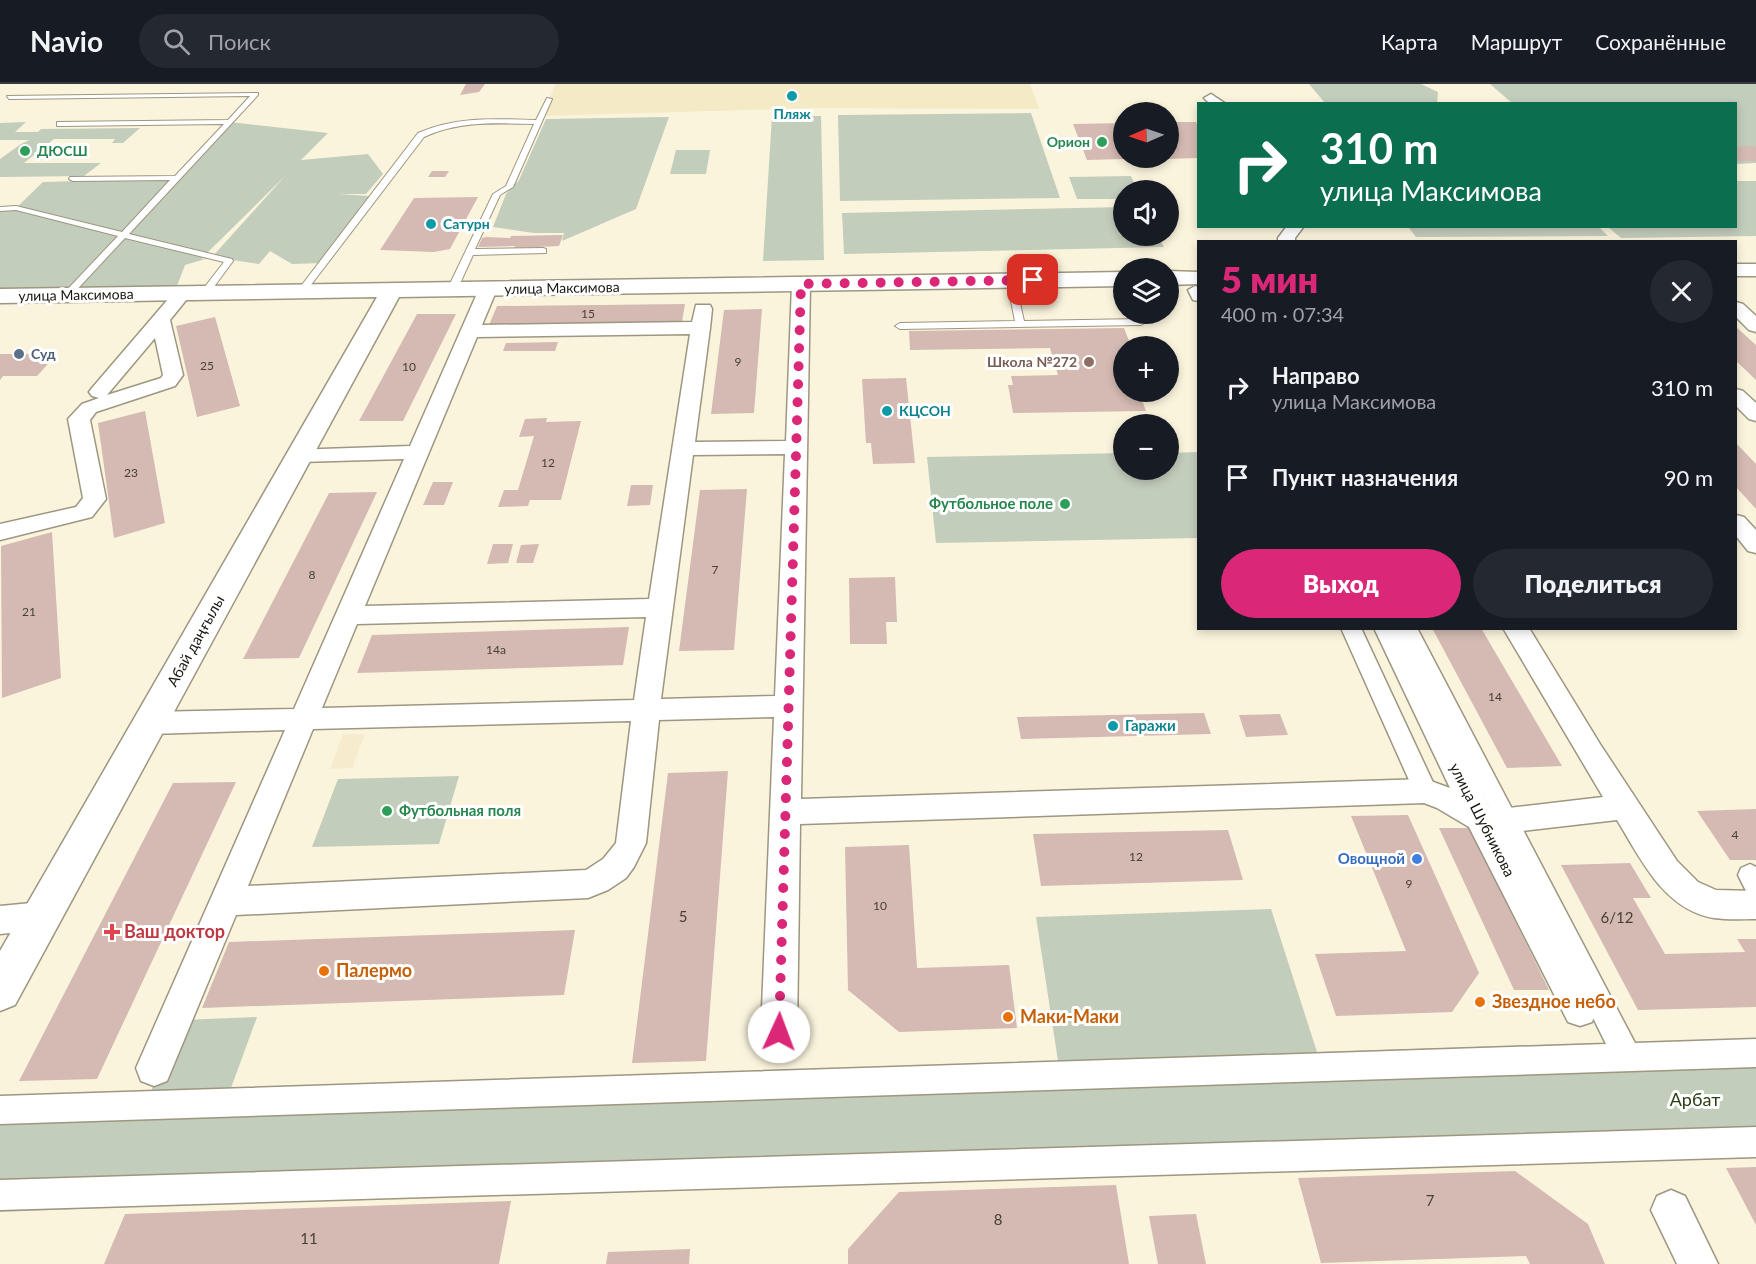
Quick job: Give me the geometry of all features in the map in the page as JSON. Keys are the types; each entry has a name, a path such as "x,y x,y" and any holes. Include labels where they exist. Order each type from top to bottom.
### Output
{"street":[{"path":"1286,240 1295,228"},
{"path":"1737,270 1756,270"},
{"name":"улица Максимова","path":"0,296 1113,279"},
{"path":"1179,282 1197,288"},
{"path":"779,1032 801,284"},
{"path":"154,1068 488,289"},
{"name":"Абай даңғылы","path":"0,991 391,291"},
{"path":"99,392 182,294"},
{"path":"1737,309 1756,326"},
{"path":"225,901 588,884 609,876 623,860 631,843 645,710 702,318 471,331"},
{"path":"0,532 84,512 91,506 95,499 79,419 89,408 168,382 173,375 161,320"},
{"path":"1737,395 1756,394"},
{"path":"1737,396 1756,415"},
{"path":"683,449 796,447"},
{"path":"300,455 418,452"},
{"path":"1737,523 1756,545"},
{"path":"1737,557 1756,556"},
{"path":"348,615 660,608"},
{"path":"1352,630 1425,791"},
{"name":"улица Шубникова","path":"1388,630 1494,819 1580,1010"},
{"path":"1408,630 1494,819 1627,1057"},
{"path":"1517,630 1666,871 1687,892 1714,904 1754,888"},
{"path":"150,723 789,706"},
{"path":"786,812 1425,791 1448,798 1494,819 1626,807"},
{"path":"0,920 42,916"},
{"path":"0,1110 1756,1053"},
{"path":"0,1195 1756,1142"},
{"path":"1671,1210 1698,1264"}],"lane":[{"path":"9,97 256,94 67,295"},
{"path":"452,290 497,194 509,187 549,99"},
{"path":"60,124 230,122"},
{"path":"301,292 421,135 440,127 461,124 540,122"},
{"path":"73,179 177,178"},
{"path":"0,209 16,208 229,261 205,293"},
{"path":"470,252 543,251"},
{"path":"1011,281 1020,324"},
{"path":"900,326 1113,322"}],"shaded area":[{"path":"343,734 365,734 352,768 330,769"}],"green space":[{"path":"1309,84 1421,84 1438,92 1437,102 1324,102"},
{"path":"1490,84 1756,84 1756,163 1737,164 1737,102 1511,102"},
{"path":"1031,113 1060,198 840,201 838,115"},
{"path":"772,116 821,116 824,260 763,261"},
{"path":"669,117 636,209 562,241 564,233 534,233 493,227 506,194 519,180 546,119"},
{"name":"ДЮСШ","path":"26,122 15,132 38,132 41,129 140,128 123,143 112,143 115,139 54,139 24,163 101,163 84,176 0,177 0,159 29,140 0,140 0,123"},
{"path":"230,122 328,133 301,160 368,154 383,174 366,194 339,194 369,196 323,263 292,264 270,251 259,264 212,257 185,265 177,286 0,293 0,209 16,208 43,182 177,178","holes":["285,176 212,257 201,259"]},
{"path":"676,150 710,150 706,174 670,174"},
{"path":"1131,176 1133,180 1113,180 1113,199 1077,199 1069,177"},
{"path":"1737,181 1756,181 1756,236 1621,238 1609,228 1737,228"},
{"path":"1113,207 1113,246 1164,247 844,254 842,213"},
{"path":"1409,228 1600,228 1608,236 1416,237"},
{"name":"Футбольное поле","path":"1197,452 1197,538 936,543 927,457 1113,453 1113,480 1179,480 1179,453"},
{"name":"Футбольная поля","path":"459,776 439,844 312,847 338,779"},
{"name":"Арбат","path":"1271,909 1317,1052 1756,1038 1756,1158 386,1197 0,1212 0,1096 151,1091 182,1020 257,1017 231,1088 1058,1061 1036,917"}],"sand":[{"name":"Пляж","path":"556,84 1030,84 1039,109 819,108 541,116"}],"building":[{"path":"466,84 485,84 479,92 460,95"},
{"path":"1179,122 1196,122 1197,158 1179,159"},
{"path":"1113,123 1113,159 1087,160 1073,124"},
{"path":"1737,147 1756,147 1756,161 1737,161"},
{"path":"432,171 449,171 445,177 428,177"},
{"name":"Сатурн","path":"478,197 450,249 434,252 380,250 414,198"},
{"path":"563,235 559,246 478,247 482,238 486,237"},
{"path":"685,304 682,322 489,325 497,306"},
{"path":"762,309 754,413 711,414 724,310"},
{"path":"417,314 456,314 403,421 359,421"},
{"path":"215,317 240,406 197,417 176,326"},
{"name":"Школа №272","path":"1124,328 1127,336 1113,336 1113,402 1143,402 1146,411 1013,413 1008,385 1013,385 1011,376 1058,375 1050,348 910,350 909,331"},
{"path":"1737,328 1756,345 1756,380 1737,362"},
{"path":"558,342 555,351 503,351 506,343"},
{"path":"0,354 57,354 37,376 3,376 0,380"},
{"name":"КЦСОН","path":"906,378 915,463 873,464 871,443 866,443 862,379"},
{"path":"145,411 165,523 114,538 98,423"},
{"path":"547,418 546,422 581,421 561,500 530,500 528,506 498,507 504,490 518,490 534,436 519,437 525,419"},
{"path":"1737,444 1756,464 1756,509 1737,488"},
{"path":"433,482 453,482 444,505 423,505"},
{"path":"631,485 653,485 650,505 627,506"},
{"path":"747,489 734,650 679,651 700,490"},
{"path":"377,492 299,658 243,659 329,493"},
{"path":"52,532 61,678 2,698 1,546"},
{"path":"493,544 513,544 508,563 487,564"},
{"path":"539,544 533,563 516,563 521,545"},
{"path":"895,577 897,622 886,622 887,644 850,644 849,578"},
{"path":"629,627 623,665 357,673 372,635"},
{"path":"1433,630 1482,630 1562,766 1507,768"},
{"name":"Гаражи","path":"1204,713 1211,734 1021,739 1017,717"},
{"path":"1280,714 1288,735 1246,737 1239,715"},
{"path":"728,771 706,1061 632,1063 668,773"},
{"path":"236,782 97,1079 19,1081 173,783"},
{"path":"1756,809 1756,860 1730,860 1697,811"},
{"path":"1408,815 1479,973 1452,1012 1336,1016 1315,954 1406,951 1351,816"},
{"path":"1439,828 1470,828 1549,990 1514,990"},
{"path":"1228,830 1243,880 1041,886 1033,834"},
{"path":"909,845 917,968 1009,965 1017,1028 899,1032 848,990 845,847"},
{"path":"1630,863 1651,898 1633,898 1665,954 1745,952 1737,939 1756,939 1756,1007 1638,1010 1561,865"},
{"path":"575,930 564,995 202,1008 229,942"},
{"path":"1756,1167 1756,1225 1726,1168"},
{"path":"1515,1171 1588,1224 1605,1264 1530,1264 1526,1256 1321,1263 1298,1178"},
{"path":"1116,1185 1129,1264 848,1264 848,1249 899,1192"},
{"path":"511,1201 499,1264 104,1264 125,1214"},
{"path":"1196,1214 1206,1264 1158,1264 1149,1216"},
{"path":"690,1249 689,1264 606,1264 608,1252"}],"place":[{"name":"Пляж","path":"792,96"},
{"name":"Орион","path":"1102,142"},
{"name":"ДЮСШ","path":"25,151"},
{"name":"Сатурн","path":"431,224"},
{"name":"Суд","path":"19,354"},
{"name":"Школа №272","path":"1089,362"},
{"name":"КЦСОН","path":"887,411"},
{"name":"Футбольное поле","path":"1065,504"},
{"name":"Гаражи","path":"1113,726"},
{"name":"Футбольная поля","path":"387,811"},
{"name":"Овощной","path":"1417,859"},
{"name":"Ваш доктор","path":"112,932"},
{"name":"Палермо","path":"324,971"},
{"name":"Звездное небо","path":"1480,1002"},
{"name":"Маки-Маки","path":"1008,1017"}],"route":[{"path":"779,1032 801,284 1033,280"}]}
